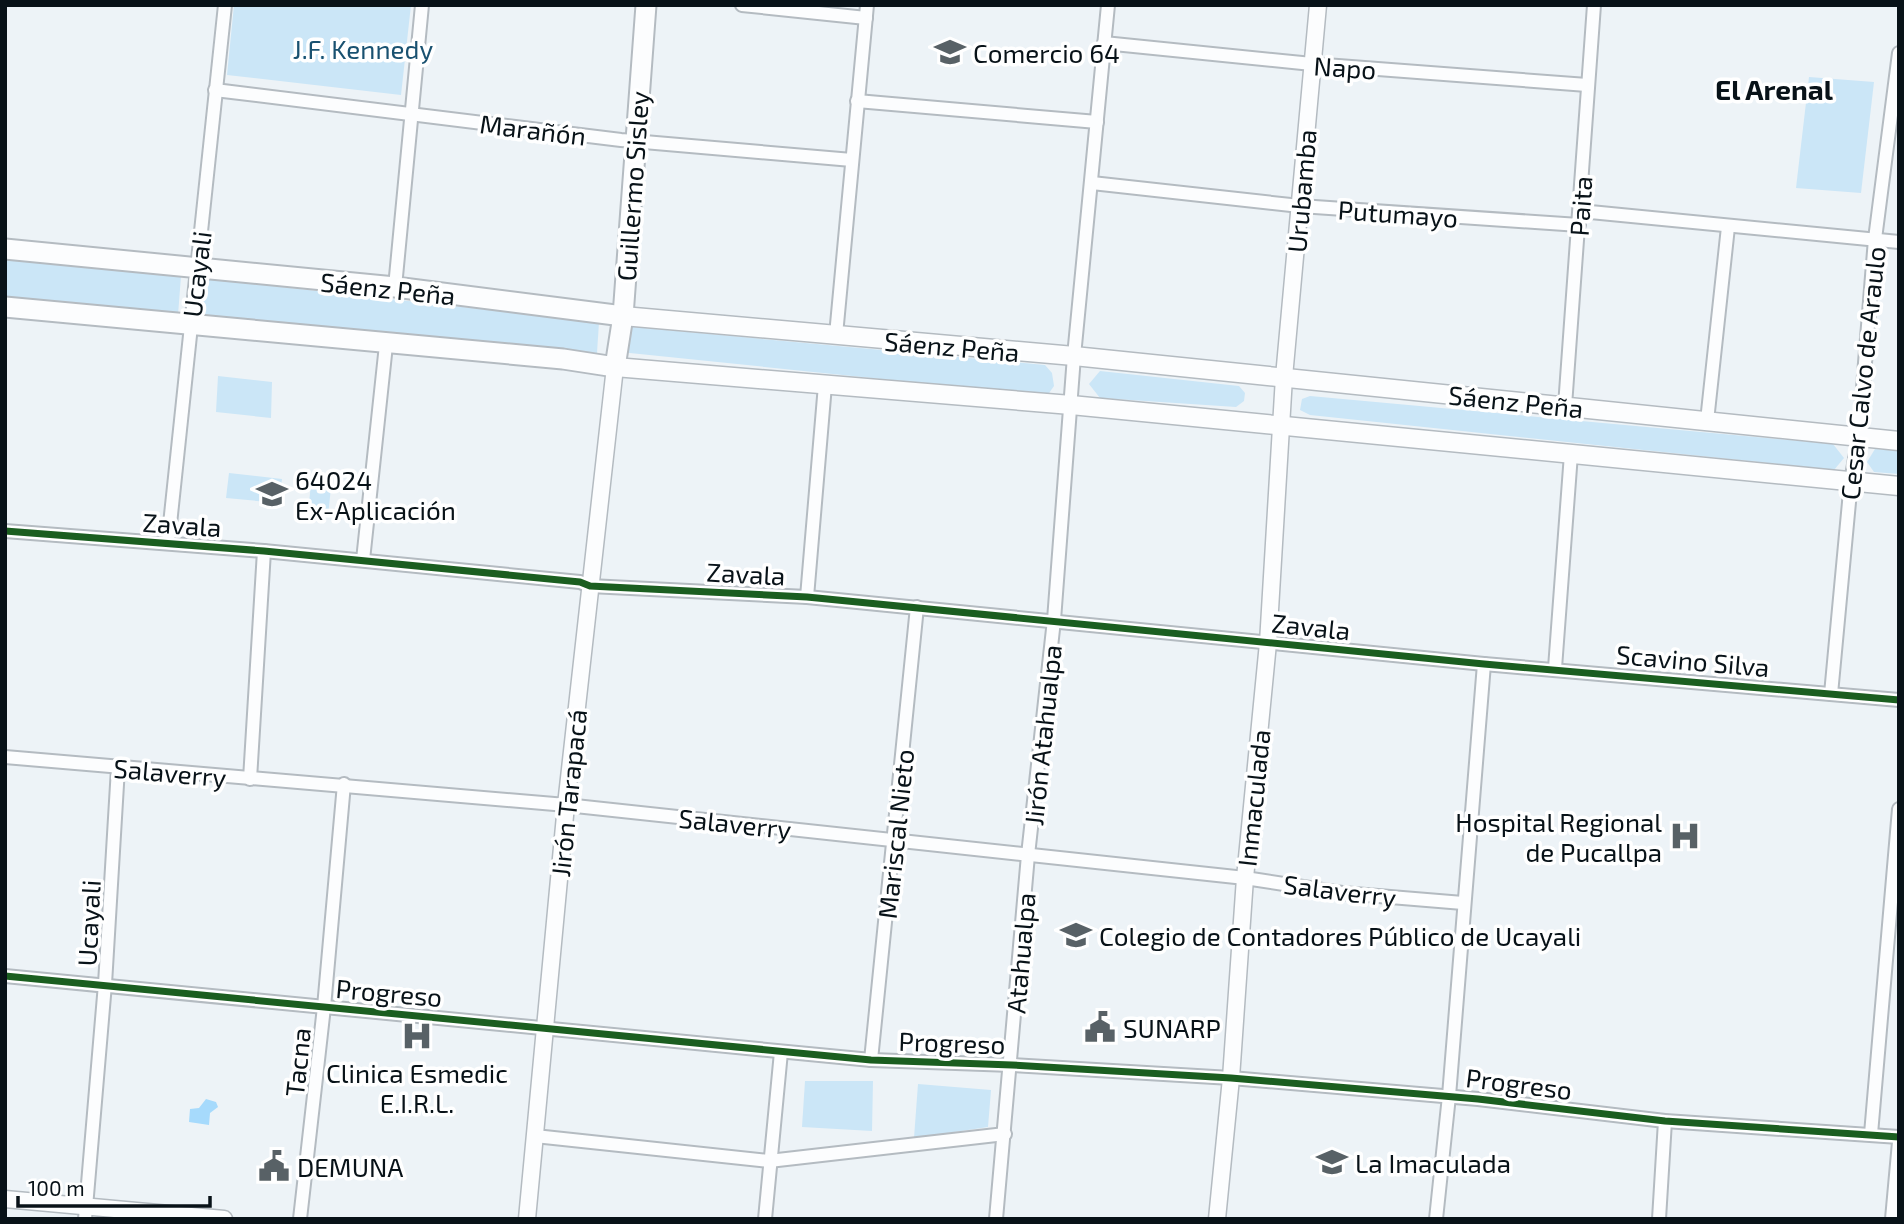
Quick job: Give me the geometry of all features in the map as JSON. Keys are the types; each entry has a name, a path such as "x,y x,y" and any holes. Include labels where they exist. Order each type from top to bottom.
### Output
{"main road":[{"name":"Guillermo Sisley","path":"615,367 623,316 646,5"},
{"name":"Sáenz Peña","path":"5,249 395,287 623,316 1074,356 1899,441"},
{"name":"Sáenz Peña","path":"5,307 386,345 563,359 615,367 1071,405 1899,486"}],"street":[{"name":"Ucayali","path":"168,544 225,5"},
{"path":"395,287 422,5"},
{"path":"742,5 867,12 836,335"},
{"name":"Jirón Atahualpa","path":"1028,855 1054,620 1074,356 1108,5"},
{"name":"Urubamba","path":"1284,377 1318,5"},
{"name":"Paita","path":"1565,406 1594,5"},
{"name":"Napo","path":"1104,43 1312,65 1587,85"},
{"name":"Cesar Calvo de Araulo","path":"1831,694 1851,481 1859,437 1875,239 1899,53"},
{"name":"Marañón","path":"215,90 634,142 852,160"},
{"path":"857,101 1097,122"},
{"name":"Putumayo","path":"1092,184 1300,206 1579,218 1728,227 1899,242"},
{"path":"1707,421 1728,227"},
{"path":"363,560 386,345"},
{"name":"Jirón Tarapacá","path":"527,1219 566,805 615,367"},
{"name":"Inmaculada","path":"1217,1219 1231,1078 1245,878 1268,643 1284,377"},
{"path":"807,597 825,385"},
{"path":"1555,668 1571,454"},
{"name":"Zavala","path":"5,531 363,560 580,582 590,586 807,597 1484,664"},
{"path":"250,779 264,551"},
{"name":"Mariscal Nieto","path":"871,1060 917,607"},
{"path":"1436,1219 1449,1096 1484,664"},
{"name":"Scavino Silva","path":"1484,664 1555,668 1899,700"},
{"name":"Salaverry","path":"5,757 566,805 1245,878 1342,892 1463,903"},
{"name":"Ucayali","path":"86,1212 105,984 118,768"},
{"name":"Tacna","path":"300,1219 324,1007 344,784"},
{"path":"1871,1134 1899,809"},
{"name":"Atahualpa","path":"996,1219 1012,1065 1028,855"},
{"name":"Progreso","path":"5,976 871,1060 1231,1078 1449,1096 1665,1121 1871,1134 1899,1140"},
{"path":"765,1219 781,1052"},
{"path":"1659,1219 1665,1121"},
{"path":"535,1136 769,1161 1005,1134"},
{"path":"1892,1219 1899,1140"},
{"path":"5,1199 86,1212 224,1219"}],"green space":[{"name":"J.F. Kennedy","path":"234,5 411,5 401,95 227,75"},
{"path":"1809,77 1874,82 1861,193 1796,188"},
{"path":"5,258 181,276 178,315 5,297"},
{"path":"208,279 599,322 597,353 198,318"},
{"path":"622,326 1045,365 1052,373 1054,386 1047,396 620,352"},
{"path":"1100,371 1239,386 1245,393 1244,401 1236,407 1100,398 1089,384"},
{"path":"218,376 272,382 271,418 216,412"},
{"path":"1310,396 1833,444 1844,458 1834,470 1310,415 1300,410 1302,399"},
{"path":"1875,449 1899,451 1899,474 1874,472 1867,462"},
{"path":"229,473 282,479 279,503 226,498"},
{"path":"312,475 332,478 328,516 308,512"},
{"path":"805,1081 873,1081 872,1131 802,1127"},
{"path":"918,1084 991,1090 988,1127 914,1138"}],"water":[{"path":"206,1099 216,1102 218,1107 210,1113 209,1125 189,1122 190,1109 199,1108"}],"cycle path":[{"path":"5,531 264,551 580,582 590,586 807,597 1484,664 1899,700"},
{"path":"5,976 871,1060 1231,1078 1478,1099 1665,1121 1899,1137"}],"place":[{"name":"Comercio 64","path":"950,52"},
{"name":"64024 Ex-Aplicación","path":"272,494"},
{"name":"Hospital Regional de Pucallpa","path":"1685,836"},
{"name":"Colegio de Contadores Público de Ucayali","path":"1076,935"},
{"name":"SUNARP","path":"1100,1027"},
{"name":"Clinica Esmedic E.I.R.L.","path":"417,1036"},
{"name":"La Imaculada","path":"1332,1162"},
{"name":"DEMUNA","path":"274,1166"}],"district":[{"name":"El Arenal","path":"1774,89"}]}
